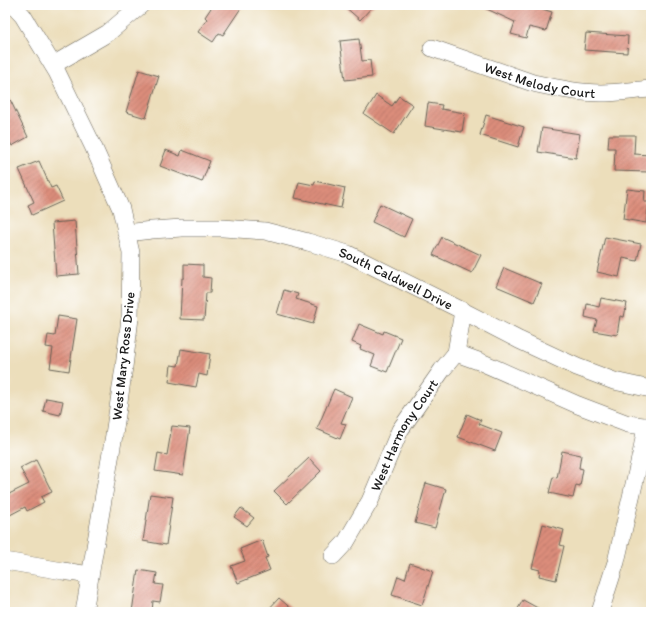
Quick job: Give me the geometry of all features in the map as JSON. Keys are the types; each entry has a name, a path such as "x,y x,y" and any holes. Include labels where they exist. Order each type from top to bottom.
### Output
{"street":[{"name":"West Mary Ross Drive","path":"13,5 24,16 57,72 93,146 118,202 131,253 130,318 114,435 84,612"},
{"path":"53,65 108,33 141,5"},
{"name":"West Melody Court","path":"432,48 533,83 550,87 582,92 603,93 651,89"},
{"name":"South Caldwell Drive","path":"126,233 182,228 223,228 264,232 308,242 348,254 518,340 577,367 614,381 651,389"},
{"path":"463,311 456,353 481,362 578,405 628,424 648,427 616,562 600,612"},
{"name":"West Harmony Court","path":"333,556 346,542 370,500 400,430 442,370 456,353"},
{"path":"5,561 90,575"}],"building":[{"path":"213,5 243,5 223,35 219,33 213,42 198,32 207,19 205,17"},
{"path":"343,5 374,5 360,20"},
{"path":"478,5 529,5 552,12 546,31 529,27 526,38 511,34 515,22"},
{"path":"586,33 628,36 627,53 584,50"},
{"path":"359,39 362,61 370,60 372,77 345,80 340,41"},
{"path":"139,70 159,76 146,118 126,112"},
{"path":"5,89 28,137 12,146 5,132"},
{"path":"376,95 392,106 399,96 413,105 394,134 364,114"},
{"path":"428,103 442,105 441,109 465,113 462,132 425,126"},
{"path":"486,115 524,127 518,147 480,135"},
{"path":"542,128 580,134 576,158 538,152"},
{"path":"609,135 635,135 634,154 650,155 649,172 614,171 615,148 608,148"},
{"path":"166,150 180,156 182,150 210,161 202,182 160,166"},
{"path":"39,161 51,188 56,186 63,201 32,215 28,205 34,202 19,169"},
{"path":"315,181 345,188 341,208 295,198 299,182 314,185"},
{"path":"627,189 645,191 644,202 649,202 646,223 623,219"},
{"path":"380,204 412,219 404,237 372,222"},
{"path":"75,221 79,274 56,276 52,223"},
{"path":"442,237 481,255 472,273 433,255"},
{"path":"605,237 641,244 637,261 623,258 619,277 597,272"},
{"path":"184,264 203,265 203,277 211,278 210,293 206,293 204,320 180,319"},
{"path":"504,268 542,284 534,302 496,286"},
{"path":"284,290 298,294 296,299 318,306 313,324 277,314"},
{"path":"601,298 627,303 624,317 620,316 617,335 594,331 597,320 585,317 587,304 599,307"},
{"path":"58,316 77,319 69,371 50,368 53,348 46,347 48,335 55,336"},
{"path":"359,324 383,334 384,331 401,338 387,372 371,366 375,355 360,349 361,346 352,342"},
{"path":"181,349 210,354 207,376 199,374 196,387 169,382 171,365 178,366"},
{"path":"334,389 352,397 341,423 346,424 340,439 317,429"},
{"path":"46,398 63,401 60,415 43,411"},
{"path":"467,414 481,420 479,424 502,433 495,451 458,437"},
{"path":"172,426 190,428 183,475 155,471 158,453 167,455"},
{"path":"562,451 581,455 579,468 583,469 580,486 576,485 573,498 549,493 553,477 557,478"},
{"path":"309,458 321,471 287,504 274,491"},
{"path":"36,460 52,492 41,497 44,502 27,511 25,507 10,515 5,506 5,496 29,484 20,468"},
{"path":"426,483 446,489 435,528 415,523"},
{"path":"150,494 173,497 166,545 143,541"},
{"path":"241,508 254,518 247,526 234,517"},
{"path":"543,524 564,530 560,545 564,546 556,580 539,576 540,570 532,568"},
{"path":"262,540 268,557 265,558 270,570 238,583 231,566 245,561 240,549"},
{"path":"410,563 433,571 422,605 392,595 398,576 405,579"},
{"path":"138,570 157,573 155,584 163,585 160,602 153,601 152,612 132,612"},
{"path":"279,598 295,612 266,612"},
{"path":"523,600 545,612 516,612"}]}
